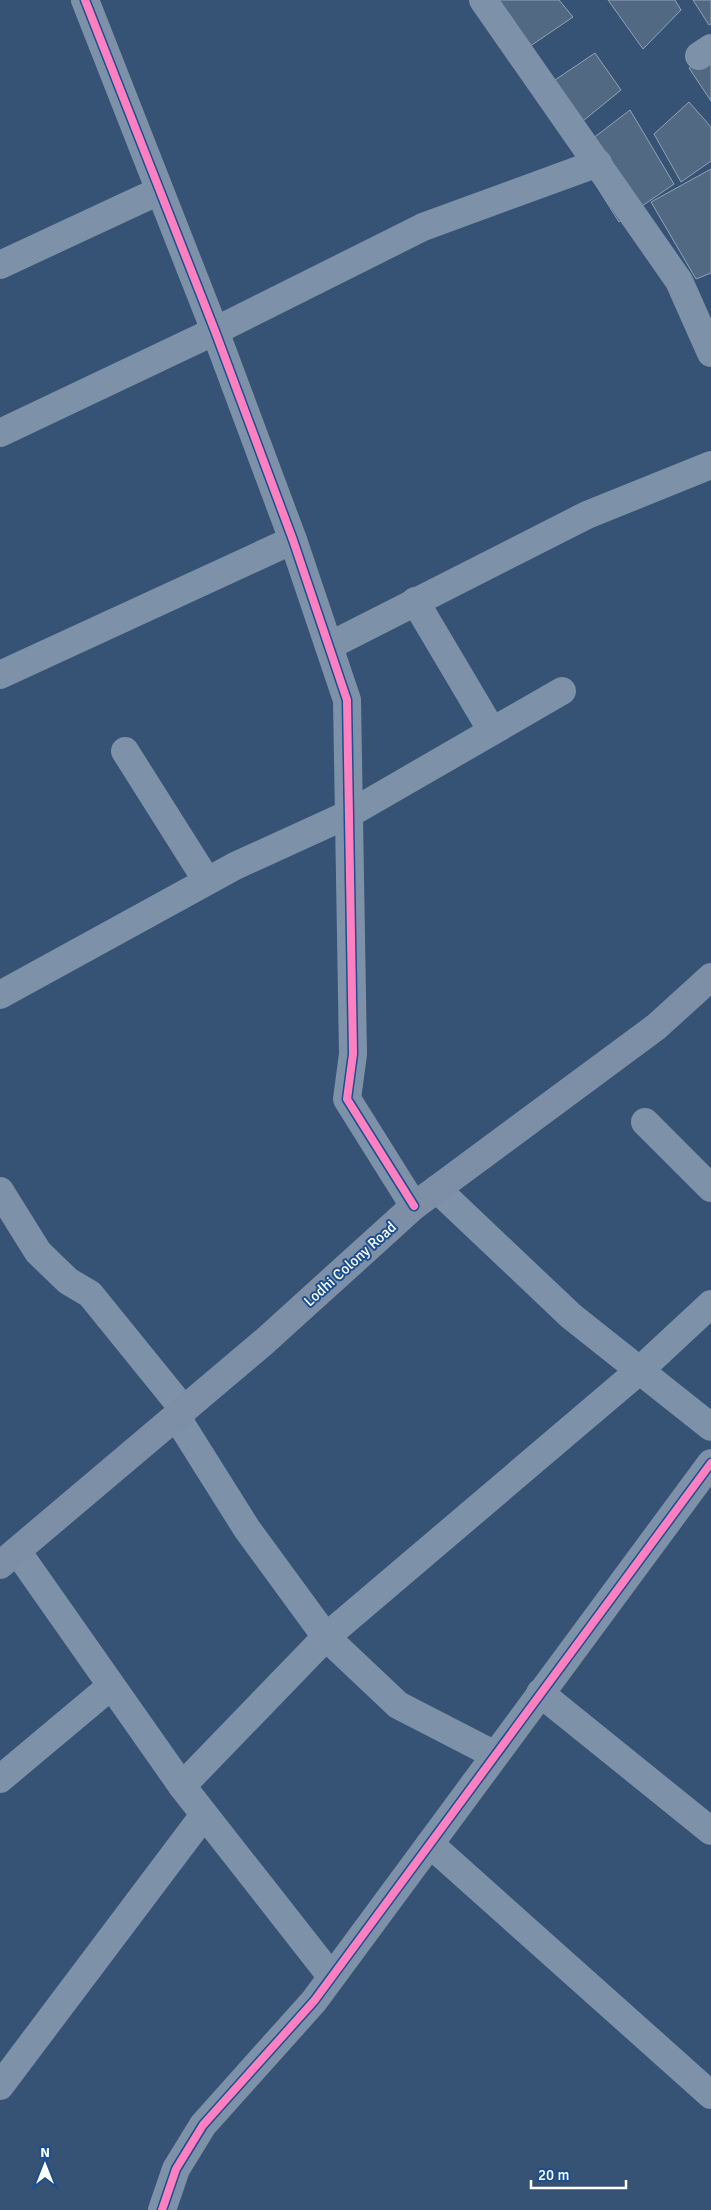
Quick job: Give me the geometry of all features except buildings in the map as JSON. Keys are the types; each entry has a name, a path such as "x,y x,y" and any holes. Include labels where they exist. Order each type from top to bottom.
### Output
{"main road":[{"name":"Lodhi Colony Road","path":"8,1558 265,1341 414,1206 656,1027 711,977"}],"street":[{"path":"85,0 158,191 215,331 293,540 347,700 353,1054 347,1099 414,1206"},
{"path":"483,0 680,281 711,353"},
{"path":"0,433 215,331 423,227 598,163"},
{"path":"0,265 158,191"},
{"path":"329,646 587,515 711,465"},
{"path":"0,675 293,540"},
{"path":"415,601 492,731"},
{"path":"0,995 235,866 349,814 562,691"},
{"path":"125,750 207,881"},
{"path":"645,1122 711,1188"},
{"path":"437,1189 571,1316 711,1426"},
{"path":"0,1192 38,1252 68,1280 90,1294 180,1413 247,1529 326,1637 398,1705 495,1755"},
{"path":"182,1786 326,1637 640,1370 711,1304"},
{"path":"162,2210 176,2169 203,2124 314,2001 330,1976 430,1844 711,1463"},
{"path":"8,1558 111,1686 182,1786 330,1976"},
{"path":"0,1779 111,1686"},
{"path":"540,1693 711,1831"},
{"path":"0,2086 204,1815"},
{"path":"430,1844 711,2095"}],"cycle path":[{"path":"85,0 215,331 293,540 347,700 353,1054 347,1099 414,1206"},
{"path":"162,2210 176,2169 203,2125 314,2001 711,1463"}]}
